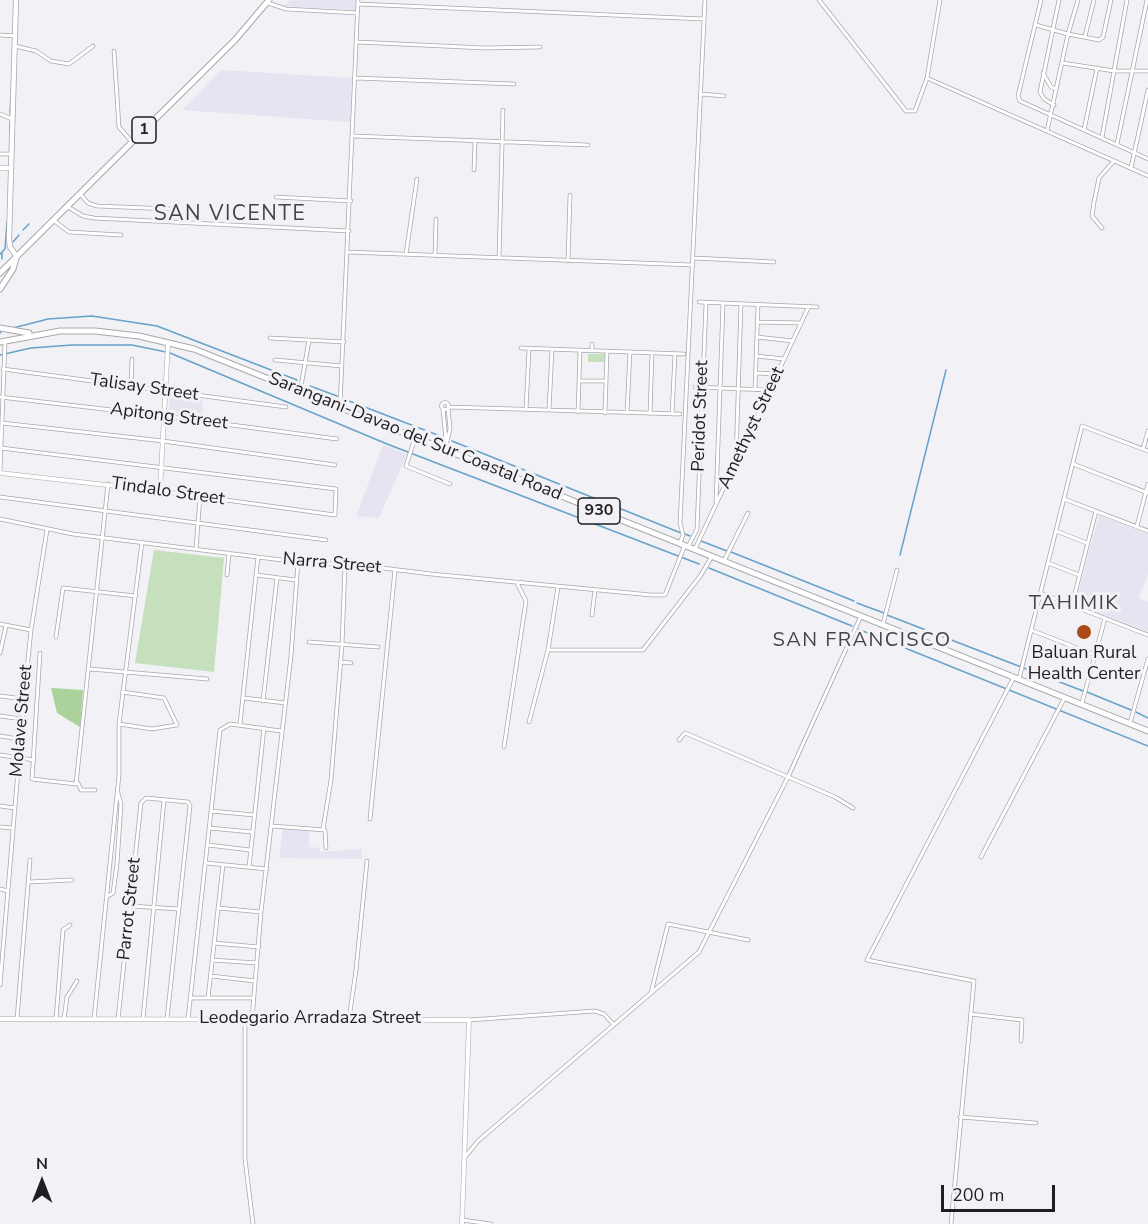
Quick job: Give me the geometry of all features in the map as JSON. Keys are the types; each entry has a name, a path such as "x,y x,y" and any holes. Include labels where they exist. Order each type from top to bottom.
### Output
{"main road":[{"path":"0,290 13,269 16,257 9,243 16,0"},
{"name":"1","path":"0,273 235,40 268,2"},
{"name":"Sarangani-Davao del Sur Coastal Road","path":"0,328 13,332 40,334 95,331 168,342 204,353 1148,731"},
{"name":"Sarangani-Davao del Sur Coastal Road","path":"3,341 40,334"}],"street":[{"path":"684,545 680,523 705,0"},
{"path":"819,0 906,111 915,111 927,78 940,0"},
{"path":"1041,0 1018,96 1022,103 1148,159"},
{"path":"1054,105 1041,95 1043,73 1059,0"},
{"path":"1047,131 1068,33 1078,0"},
{"path":"1084,37 1094,0"},
{"path":"1036,25 1099,40 1103,37 1112,0"},
{"path":"1102,137 1128,0"},
{"path":"1117,144 1147,0"},
{"path":"268,2 286,9 358,13"},
{"path":"340,408 354,136 358,2 704,19"},
{"path":"0,35 15,36"},
{"path":"357,42 485,48 540,47"},
{"path":"15,46 36,51 51,61 69,64 93,46"},
{"path":"114,51 119,127 132,142"},
{"path":"1063,63 1114,71 1148,71"},
{"path":"1084,130 1097,68"},
{"path":"1043,73 1051,87 1056,89"},
{"path":"355,78 514,84"},
{"path":"927,78 1148,176"},
{"path":"1131,168 1136,154 1148,90"},
{"path":"701,94 724,96"},
{"path":"499,258 503,110"},
{"path":"0,114 13,120"},
{"path":"354,136 588,145"},
{"path":"474,170 475,141"},
{"path":"0,154 12,154"},
{"path":"1102,228 1092,216 1094,202 1099,178 1114,160"},
{"path":"0,168 11,168"},
{"path":"406,255 417,179"},
{"path":"80,194 88,203 97,206 171,209"},
{"path":"568,261 570,195"},
{"path":"276,197 351,201"},
{"path":"67,207 83,216 94,218 349,231"},
{"path":"435,256 436,219"},
{"path":"53,220 69,232 121,235"},
{"path":"347,252 694,265"},
{"path":"694,258 774,262"},
{"path":"699,302 817,307"},
{"name":"Peridot Street","path":"697,529 706,303"},
{"path":"716,504 723,303"},
{"path":"736,462 741,304"},
{"path":"755,390 758,305"},
{"name":"Amethyst Street","path":"695,549 809,306"},
{"path":"758,321 801,323"},
{"path":"757,337 793,341"},
{"path":"270,338 344,342"},
{"path":"300,392 309,340"},
{"path":"0,473 3,341"},
{"path":"160,491 168,342"},
{"path":"592,344 592,351"},
{"path":"521,348 684,354"},
{"path":"526,410 529,349"},
{"path":"549,411 552,350"},
{"path":"578,412 580,351"},
{"path":"605,413 607,351"},
{"path":"627,413 630,352"},
{"path":"650,414 652,353"},
{"path":"672,414 675,354"},
{"path":"756,356 784,358"},
{"path":"131,386 132,359"},
{"path":"275,360 343,366"},
{"name":"Talisay Street","path":"3,369 286,407"},
{"path":"756,373 777,374"},
{"path":"579,381 606,381"},
{"path":"695,387 770,390"},
{"name":"Apitong Street","path":"1,397 337,439"},
{"path":"446,442 441,407 681,414"},
{"path":"445,450 450,429 449,407"},
{"path":"2,423 163,441 335,465"},
{"path":"951,1224 973,981 867,960 1016,678 1031,630 1082,426 1146,450 1148,431"},
{"path":"415,438 409,452 407,467 450,483"},
{"path":"1,451 161,468"},
{"path":"1073,464 1147,492"},
{"name":"Tindalo Street","path":"0,473 108,484 335,515 336,489 161,468"},
{"path":"95,790 81,790 78,783 108,484"},
{"path":"1136,526 1148,484"},
{"path":"0,497 326,540"},
{"path":"196,549 200,497"},
{"path":"1064,499 1148,531"},
{"path":"1072,605 1096,511"},
{"path":"724,561 748,513"},
{"name":"Narra Street","path":"0,519 47,530 298,562 358,565 517,583 665,595 684,545"},
{"path":"684,545 697,529 703,532"},
{"name":"Molave Street","path":"0,985 21,719 31,630 47,530"},
{"path":"1056,531 1087,543"},
{"path":"94,1019 121,759 119,724 122,692 142,542"},
{"path":"227,575 229,553"},
{"path":"548,650 643,650 701,575 712,556"},
{"path":"240,724 258,557"},
{"path":"252,1018 298,562"},
{"path":"1048,564 1080,575"},
{"path":"326,848 327,836 323,829 331,780 341,662 345,566"},
{"path":"370,819 394,570"},
{"path":"883,625 897,570"},
{"path":"256,575 297,580"},
{"path":"263,701 277,578"},
{"path":"504,747 526,601 517,583"},
{"path":"529,722 548,650 558,587"},
{"path":"56,637 63,588 97,594 136,596"},
{"path":"592,615 595,590"},
{"path":"1040,593 1148,635"},
{"path":"466,1151 693,959 711,932 748,852 788,777 861,616"},
{"path":"1082,704 1105,618"},
{"path":"0,624 31,630"},
{"path":"0,654 6,625"},
{"path":"1031,630 1095,655"},
{"path":"309,642 378,647"},
{"path":"40,653 33,781 78,783"},
{"path":"1130,723 1146,675 1148,659"},
{"path":"341,662 351,663"},
{"path":"90,669 207,679"},
{"path":"119,724 152,729 177,725 164,698 122,692"},
{"path":"0,696 24,699"},
{"path":"981,857 1065,697"},
{"path":"244,698 285,703"},
{"path":"0,716 21,719"},
{"path":"188,1019 220,730 227,724 240,724 281,731"},
{"path":"249,867 264,728"},
{"path":"679,740 685,733 835,797 853,808"},
{"path":"0,736 20,739"},
{"path":"0,755 34,760"},
{"path":"107,897 113,893 117,864 120,798 117,792"},
{"path":"116,801 120,798"},
{"name":"Parrot Street","path":"118,1019 143,799 164,800"},
{"path":"143,1019 164,800 189,804 167,1019"},
{"path":"0,806 15,808"},
{"path":"211,811 254,815"},
{"path":"272,826 323,829"},
{"path":"0,827 14,829"},
{"path":"209,828 252,832"},
{"path":"208,845 250,850"},
{"path":"110,853 117,864"},
{"path":"17,1019 30,860"},
{"path":"349,1019 367,861"},
{"path":"205,863 267,869"},
{"path":"208,998 223,865"},
{"path":"108,879 115,884"},
{"path":"28,882 72,880"},
{"path":"0,889 8,891"},
{"path":"130,906 179,909"},
{"path":"218,908 261,912"},
{"path":"650,995 665,926 670,924 748,940"},
{"path":"56,1019 63,930 70,926"},
{"path":"214,943 259,947"},
{"path":"212,960 257,963"},
{"path":"211,976 255,981"},
{"path":"64,1019 67,997 77,981"},
{"path":"192,998 254,998"},
{"name":"Leodegario Arradaza Street","path":"0,1020 245,1018 469,1020 595,1011 604,1014 614,1026"},
{"path":"970,1014 1022,1020 1021,1041"},
{"path":"245,1018 245,1159 253,1224"},
{"path":"469,1020 462,1222 491,1224"},
{"path":"960,1117 1036,1124"}],"shaded area":[{"path":"290,0 356,0 355,10 284,6"},
{"path":"221,70 352,78 350,122 182,110"},
{"path":"170,394 203,399 202,418 168,415"},
{"path":"383,445 407,454 379,518 356,516"},
{"path":"1099,515 1148,534 1148,574 1139,598 1148,602 1148,631 1075,604"},
{"path":"283,828 309,830 309,847 320,848 320,852 362,849 362,859 279,858"}],"green space":[{"path":"588,354 605,354 604,362 588,362"},
{"path":"154,550 224,558 214,672 135,663"},
{"path":"51,688 83,690 80,727 57,713"}],"waterway":[{"path":"10,113 11,97"},
{"path":"10,123 10,131"},
{"path":"0,254 5,249 7,222"},
{"path":"23,230 29,224"},
{"path":"13,242 19,235"},
{"path":"2,253 2,259"},
{"path":"13,328 48,319 92,316 157,326 297,380"},
{"path":"0,355 31,348 72,345 132,345 166,352"},
{"path":"170,353 387,444 699,564"},
{"path":"900,555 946,370"},
{"path":"310,386 337,396"},
{"path":"344,399 440,436"},
{"path":"452,441 681,533"},
{"path":"685,534 690,536"},
{"path":"701,541 727,551"},
{"path":"731,552 854,601"},
{"path":"709,568 852,626"},
{"path":"857,603 884,613"},
{"path":"887,615 1083,691"},
{"path":"858,629 1148,746"},
{"path":"1087,692 1131,710"},
{"path":"1136,712 1148,718"}],"place":[{"name":"Baluan Rural Health Center","path":"1084,632"}],"district":[{"name":"SAN VICENTE","path":"230,215"},
{"name":"TAHIMIK","path":"1074,604"},
{"name":"SAN FRANCISCO","path":"862,641"}]}
